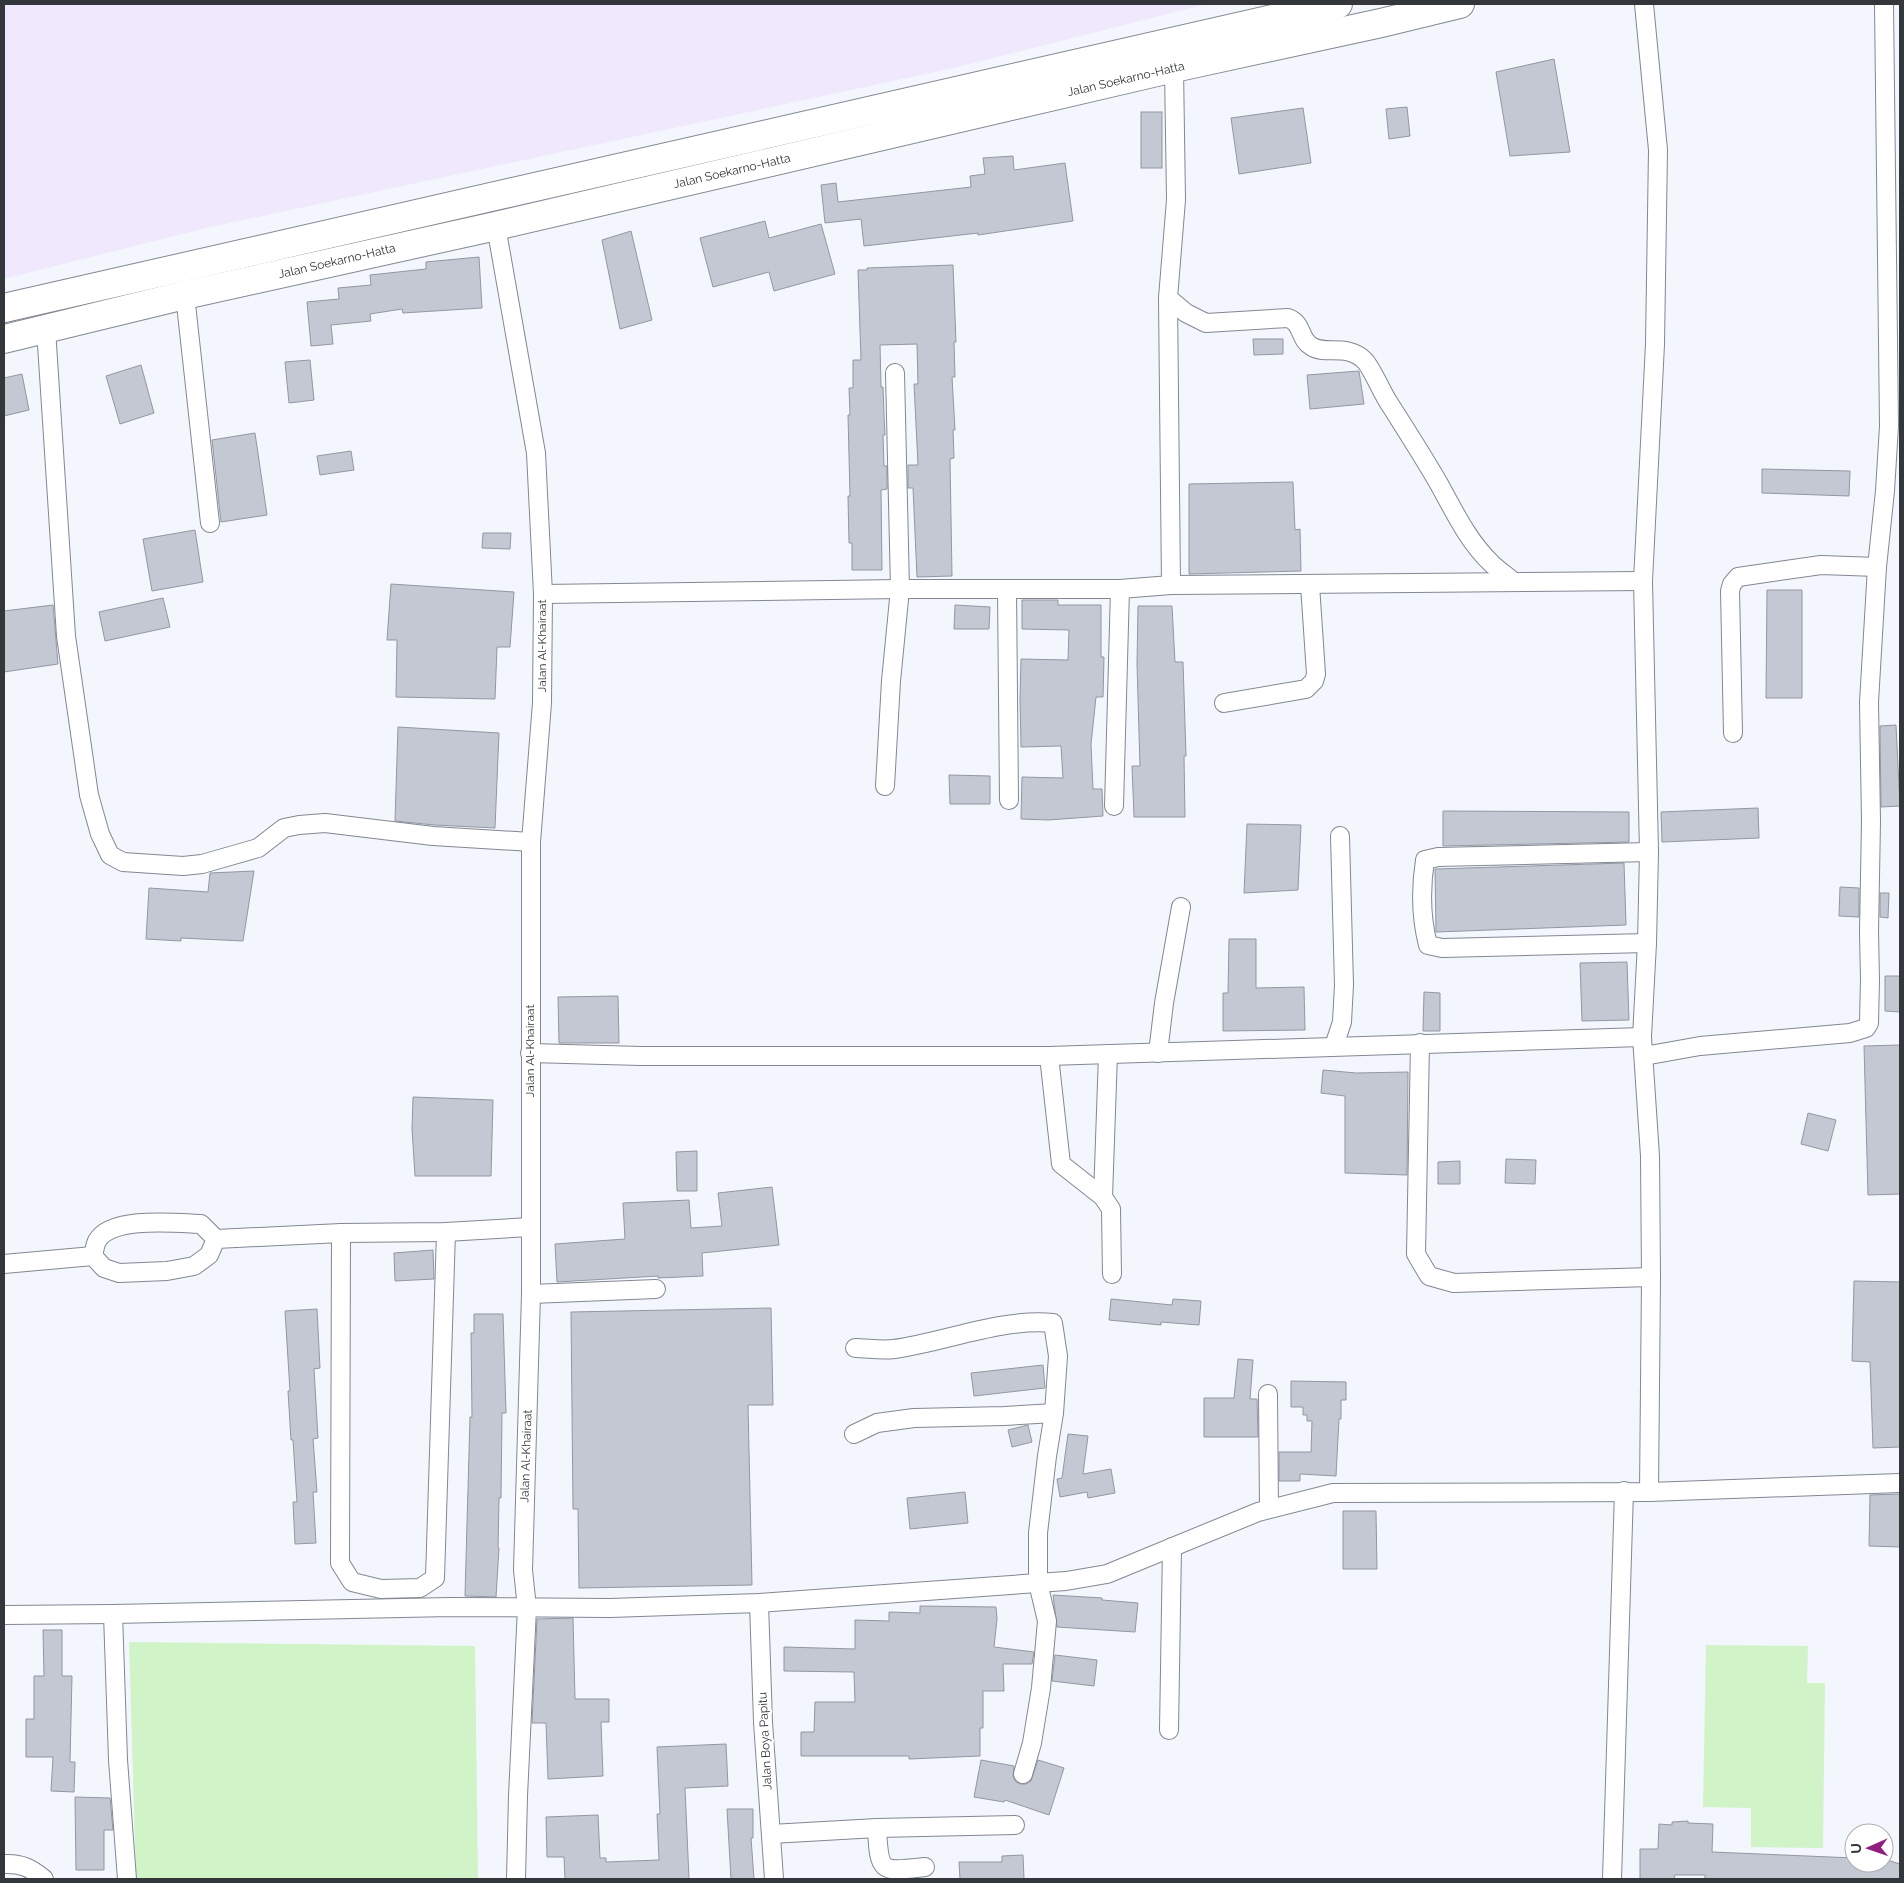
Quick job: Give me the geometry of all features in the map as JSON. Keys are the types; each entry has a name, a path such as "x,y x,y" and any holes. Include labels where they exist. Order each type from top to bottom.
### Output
{"main road":[{"path":"4,308 1338,4"},
{"name":"Jalan Soekarno-Hatta","path":"4,338 1174,68 1460,4"}],"street":[{"path":"1644,4 1658,150 1655,344 1643,581 1648,852 1647,943 1642,1037 1650,1156 1649,1492"},
{"path":"1644,1056 1700,1046 1850,1033 1866,1028 1870,1015 1871,822 1869,702 1877,567 1885,491 1889,426 1893,82 1884,4"},
{"path":"1171,585 1168,298 1176,200 1174,68"},
{"name":"Jalan Al-Khairaat","path":"496,226 536,453 543,594 542,703 531,842 531,1294 523,1570 527,1608 516,1879"},
{"path":"185,295 210,523"},
{"path":"1168,298 1186,313 1206,323 1288,318 1298,324 1310,346 1334,351 1349,350 1365,360 1468,535 1491,563 1514,582"},
{"path":"46,329 66,636 89,795 100,834 110,855 123,862 183,866 202,864 258,848 284,828 300,824 324,823 433,836 531,842"},
{"path":"885,786 891,681 900,589 895,373"},
{"path":"1733,733 1730,591 1732,584 1738,577 1821,565 1877,567"},
{"path":"543,594 900,589 1120,589 1171,585 1643,581"},
{"path":"1224,703 1306,689 1314,681 1316,674 1310,585"},
{"path":"1114,806 1120,589"},
{"path":"1007,590 1009,800"},
{"path":"1334,1046 1342,1022 1344,985 1340,836"},
{"path":"1647,943 1442,948 1428,944 1425,932 1423,873 1425,860 1438,857 1648,852"},
{"path":"1158,1053 1164,1003 1181,907"},
{"path":"530,1053 640,1056 1050,1056 1642,1037"},
{"path":"1420,1043 1416,1254 1429,1276 1454,1283 1651,1277"},
{"path":"1103,1197 1108,1054"},
{"path":"1050,1056 1061,1164 1103,1197 1110,1209 1112,1274"},
{"path":"93,1256 98,1240 111,1229 128,1224 201,1224 216,1239 341,1233 446,1232 530,1227"},
{"path":"341,1233 340,1563 352,1582 381,1589 420,1588 435,1578 446,1232"},
{"path":"93,1256 104,1268 119,1273 167,1271 194,1266 209,1254 216,1239"},
{"path":"4,1264 93,1256"},
{"path":"531,1294 656,1289"},
{"path":"855,1348 892,1349 996,1327 1036,1321 1053,1323 1058,1356 1054,1413 1038,1532 1038,1583 1047,1621 1042,1688 1032,1743 1023,1774"},
{"path":"1268,1394 1269,1508"},
{"path":"854,1434 877,1423 914,1418 1054,1413"},
{"path":"4,1614 113,1614 441,1607 610,1608 759,1603 1066,1581 1107,1574 1269,1508 1333,1493 1649,1492 1900,1483"},
{"path":"1612,1879 1624,1491"},
{"path":"1169,1730 1172,1547"},
{"name":"Jalan Boya Papitu","path":"759,1603 763,1722 774,1879"},
{"path":"113,1614 118,1760 127,1879"},
{"path":"771,1834 877,1828 1015,1825"},
{"path":"877,1828 880,1862 884,1867 896,1870 925,1867"},
{"path":"4,1864 18,1864 36,1872 44,1879"}],"shaded area":[{"path":"4,4 1207,4 954,68 206,228 4,279"}],"green space":[{"path":"129,1642 475,1646 478,1879 136,1879"},
{"path":"1706,1645 1808,1646 1807,1683 1825,1683 1823,1848 1751,1847 1751,1808 1703,1807"}],"building":[{"path":"1554,59 1570,152 1510,156 1496,72"},
{"path":"1407,107 1410,136 1389,139 1386,109"},
{"path":"1303,108 1311,163 1239,174 1231,118"},
{"path":"1141,112 1162,112 1162,168 1141,168"},
{"path":"1013,156 1014,170 1065,163 1073,221 978,235 978,233 864,246 861,219 825,223 821,185 836,183 838,202 971,187 970,176 985,174 983,158"},
{"path":"765,221 769,238 821,224 835,274 774,291 769,272 713,287 700,238"},
{"path":"631,231 652,320 620,329 602,240"},
{"path":"479,257 482,308 403,313 402,309 370,314 371,321 331,325 333,344 311,346 307,302 339,299 338,288 371,285 370,275 426,269 426,262"},
{"path":"953,265 956,342 954,342 955,377 952,377 955,430 953,430 954,458 950,459 952,576 917,577 913,488 908,488 908,465 918,465 914,384 918,384 917,344 880,345 885,435 883,435 884,466 887,466 887,489 881,490 882,570 852,570 852,543 849,543 848,415 850,415 849,388 853,388 853,360 861,360 858,270 867,270 867,268"},
{"path":"1253,339 1283,339 1283,354 1254,355"},
{"path":"310,360 314,400 289,403 285,362"},
{"path":"141,365 154,413 120,424 106,376"},
{"path":"1359,371 1364,404 1310,409 1307,375"},
{"path":"22,374 29,410 4,416 4,378"},
{"path":"255,433 267,515 221,522 212,440"},
{"path":"351,451 354,470 320,475 317,456"},
{"path":"1762,469 1850,471 1849,496 1762,493"},
{"path":"1293,482 1295,530 1300,529 1301,571 1189,574 1189,484"},
{"path":"195,530 203,582 152,591 143,539"},
{"path":"483,533 511,533 510,549 482,548"},
{"path":"391,584 514,592 510,647 497,647 495,699 396,697 397,640 387,640"},
{"path":"1767,590 1802,590 1802,698 1766,698"},
{"path":"163,598 170,627 105,641 99,612"},
{"path":"1022,600 1058,600 1058,605 1101,605 1101,657 1104,657 1103,697 1096,697 1091,744 1093,789 1102,789 1103,816 1048,820 1021,819 1022,777 1063,778 1061,746 1021,747 1021,659 1068,660 1069,630 1022,629"},
{"path":"53,605 58,664 4,672 4,611"},
{"path":"955,605 990,607 989,629 954,629"},
{"path":"1138,606 1172,606 1175,662 1183,662 1186,756 1184,756 1185,817 1134,817 1132,766 1140,766 1137,664"},
{"path":"1896,725 1900,806 1881,807 1880,726"},
{"path":"398,727 499,733 495,828 395,821"},
{"path":"949,775 990,776 990,804 950,804"},
{"path":"1758,808 1759,838 1662,842 1661,812"},
{"path":"1443,811 1629,812 1629,842 1443,846"},
{"path":"1247,824 1301,825 1298,890 1244,893"},
{"path":"1624,863 1626,925 1436,932 1435,869"},
{"path":"254,871 243,941 181,938 181,941 146,939 149,888 208,892 210,873"},
{"path":"1840,887 1859,888 1859,917 1839,916"},
{"path":"1880,893 1889,893 1888,918 1880,917"},
{"path":"1229,939 1256,939 1256,988 1304,987 1305,1030 1223,1031 1223,993 1228,993"},
{"path":"1627,962 1629,1020 1582,1021 1580,963"},
{"path":"1885,976 1900,976 1900,1012 1885,1011"},
{"path":"1424,992 1440,993 1440,1031 1423,1031"},
{"path":"618,996 619,1043 559,1043 558,997"},
{"path":"1900,1045 1900,1194 1868,1195 1864,1046"},
{"path":"1323,1070 1356,1073 1408,1072 1407,1175 1345,1173 1345,1096 1321,1093"},
{"path":"413,1097 493,1100 491,1176 415,1176 412,1129"},
{"path":"1808,1113 1836,1120 1828,1151 1801,1144"},
{"path":"697,1151 697,1191 677,1191 676,1152"},
{"path":"1506,1159 1536,1160 1535,1184 1505,1183"},
{"path":"1460,1161 1460,1184 1438,1184 1438,1162"},
{"path":"772,1187 779,1245 702,1253 703,1276 658,1278 658,1276 557,1282 555,1244 625,1239 623,1203 689,1200 691,1228 722,1226 718,1193"},
{"path":"433,1250 434,1279 395,1281 394,1253"},
{"path":"1854,1281 1900,1282 1900,1447 1873,1448 1870,1362 1852,1361"},
{"path":"1111,1299 1172,1305 1173,1299 1201,1301 1199,1325 1161,1322 1161,1325 1109,1320"},
{"path":"771,1308 773,1405 748,1405 752,1585 579,1588 578,1509 573,1509 571,1312"},
{"path":"317,1309 320,1368 314,1369 318,1438 313,1439 317,1492 313,1492 316,1543 295,1544 293,1502 297,1502 293,1440 291,1440 285,1311"},
{"path":"474,1314 503,1314 506,1413 502,1413 501,1498 499,1498 499,1548 496,1597 465,1596 470,1417 472,1417 471,1333 474,1333"},
{"path":"1238,1359 1253,1360 1250,1399 1257,1399 1258,1437 1204,1437 1204,1398 1234,1398"},
{"path":"1043,1365 1045,1388 974,1396 971,1373"},
{"path":"1291,1381 1346,1382 1346,1400 1341,1400 1336,1476 1300,1474 1300,1481 1279,1481 1279,1452 1311,1452 1312,1421 1307,1421 1307,1415 1303,1415 1303,1407 1291,1407"},
{"path":"1028,1425 1032,1442 1012,1447 1008,1430"},
{"path":"1068,1434 1088,1436 1083,1474 1111,1469 1115,1493 1088,1498 1087,1492 1060,1497 1057,1479 1062,1478"},
{"path":"965,1492 968,1523 910,1529 907,1498"},
{"path":"1900,1494 1900,1547 1869,1546 1870,1495"},
{"path":"1343,1511 1376,1511 1377,1569 1343,1569"},
{"path":"1053,1595 1102,1598 1102,1600 1138,1603 1135,1632 1057,1627"},
{"path":"920,1606 996,1607 997,1619 994,1647 1034,1652 1032,1664 1003,1664 1004,1691 983,1691 983,1728 980,1728 980,1756 909,1759 909,1756 801,1756 801,1732 814,1732 815,1702 855,1702 854,1672 784,1671 784,1647 855,1649 855,1620 889,1621 889,1612 920,1613"},
{"path":"573,1618 575,1699 609,1699 609,1722 601,1722 603,1776 548,1779 546,1723 532,1723 537,1619"},
{"path":"43,1630 62,1630 62,1676 72,1676 70,1762 75,1762 74,1792 51,1791 53,1757 26,1757 26,1719 34,1719 34,1676 44,1676"},
{"path":"1055,1655 1097,1660 1094,1686 1052,1681"},
{"path":"726,1744 728,1786 685,1788 689,1879 565,1879 564,1857 547,1857 546,1817 598,1815 600,1858 606,1858 606,1862 659,1860 657,1814 660,1814 657,1747"},
{"path":"981,1760 1014,1766 1013,1777 1016,1782 1021,1784 1031,1781 1038,1760 1064,1768 1049,1815 1005,1800 1004,1802 974,1797"},
{"path":"75,1797 110,1798 113,1830 104,1830 104,1870 76,1870"},
{"path":"727,1809 753,1809 753,1838 751,1838 754,1879 731,1879"},
{"path":"1688,1821 1688,1823 1713,1824 1712,1852 1844,1858 1844,1873 1894,1873 1894,1862 1900,1864 1900,1879 1705,1879 1705,1875 1675,1875 1674,1879 1640,1879 1640,1849 1658,1849 1659,1824 1672,1825 1672,1822"},
{"path":"1023,1855 1024,1879 960,1879 959,1862 1002,1862 1002,1856"}]}
